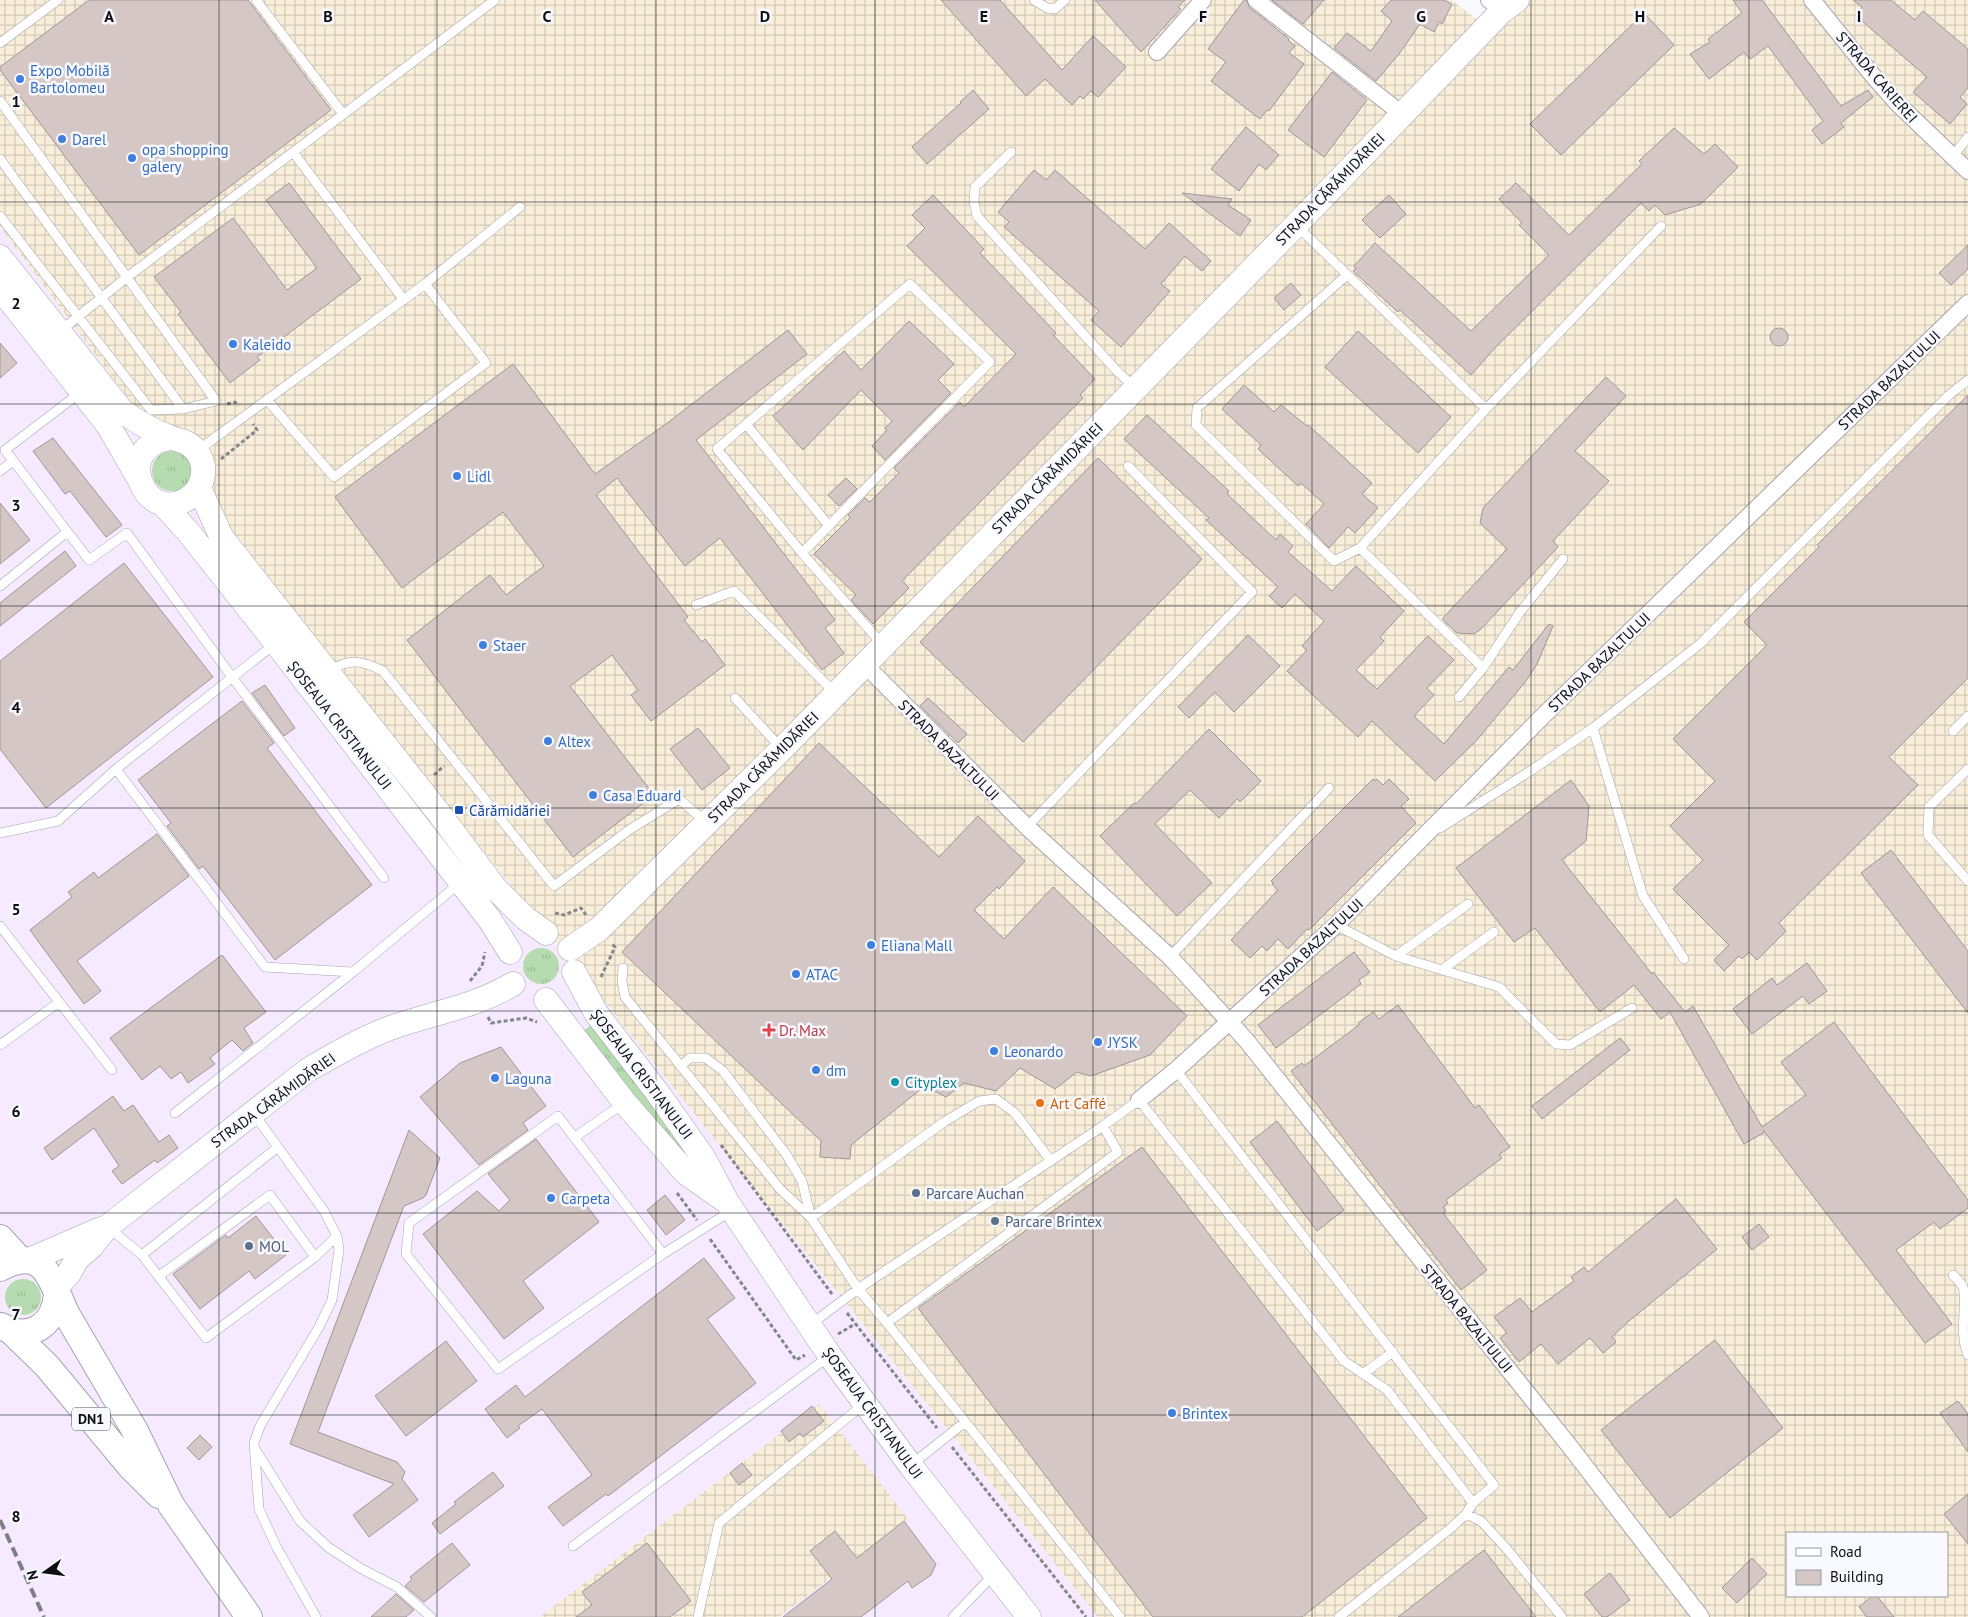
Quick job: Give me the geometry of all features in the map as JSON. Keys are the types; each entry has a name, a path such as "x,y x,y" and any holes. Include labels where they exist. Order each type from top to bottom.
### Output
{"main road":[{"name":"DN1","path":"0,1238 16,1263 43,1267 53,1279 57,1291 134,1429 171,1505 248,1617"},
{"name":"DN1","path":"6,1328 28,1332 42,1327 53,1313 57,1291"},
{"name":"DN1","path":"6,1328 47,1366 130,1466 171,1505"}],"street":[{"path":"1157,52 1204,0"},
{"path":"1256,0 1402,114"},
{"name":"STRADA CARIEREI","path":"1812,0 1898,104 1968,171"},
{"name":"STRADA CĂRĂMIDĂRIEI","path":"572,961 599,929 708,823 1296,225 1503,4"},
{"path":"0,257 122,411 142,426 181,440 189,444 196,451 203,469 203,479 199,488 183,502 162,503"},
{"name":"ȘOSEAUA CRISTIANULUI","path":"0,288 108,425 138,476 140,486 146,493 162,503 189,533 461,882 494,926 510,952"},
{"name":"STRADA BAZALTULUI","path":"1139,1100 1176,1070 1336,925 1552,707 1968,303"},
{"path":"138,476 138,467 146,450 161,439 171,438"},
{"name":"ȘOSEAUA CRISTIANULUI","path":"199,488 222,538 438,812 495,888 525,918 546,933"},
{"name":"STRADA BAZALTULUI","path":"864,664 1027,827 1170,957 1230,1022 1564,1440 1701,1617"},
{"path":"546,933 557,937 572,961 570,982 556,996 546,1000 535,1000 525,996 512,984 507,965 510,952 521,939 529,935 546,933"},
{"name":"ȘOSEAUA CRISTIANULUI","path":"572,961 596,1013 657,1092 703,1157 730,1206 826,1350 911,1466 1029,1617"},
{"name":"STRADA CĂRĂMIDĂRIEI","path":"57,1291 77,1259 91,1248 107,1227 308,1070 342,1050 390,1028 479,1002 512,984"},
{"name":"ȘOSEAUA CRISTIANULUI","path":"546,1000 626,1103 686,1173 730,1206"},
{"name":"STRADA CĂRĂMIDĂRIEI","path":"16,1263 107,1227"}],"lane":[{"path":"0,43 58,0"},
{"path":"256,0 343,114"},
{"path":"59,332 126,278 495,0"},
{"path":"1034,0 1047,8 1055,8 1065,0"},
{"path":"0,101 216,401 183,408 151,410 0,216"},
{"path":"1953,156 1968,138"},
{"path":"293,152 404,300"},
{"path":"1011,152 975,187 974,201 978,216 1115,369 1135,388"},
{"path":"0,159 183,408"},
{"path":"196,451 404,300 520,207"},
{"path":"1296,225 1486,409"},
{"path":"1347,275 1197,408 1196,425 1334,561 1360,548 1486,409 1661,226"},
{"path":"267,400 334,478 486,363 425,284"},
{"path":"802,553 990,362 910,284 717,449 802,553 883,644"},
{"path":"1419,842 1532,770 1593,728 1700,644 1942,402 1968,380"},
{"path":"81,392 4,450 89,560 127,534 384,878"},
{"path":"746,424 829,526"},
{"path":"0,471 13,461"},
{"path":"1027,827 1252,592 1128,466"},
{"path":"0,586 68,532"},
{"path":"1360,548 1483,668"},
{"path":"1459,698 1483,668 1520,612 1563,559"},
{"path":"696,605 734,590 835,693"},
{"path":"0,833 58,821 116,769 276,643"},
{"path":"328,672 347,662 371,665 383,671 554,886 630,830 679,798 708,823"},
{"path":"735,698 782,748"},
{"path":"1952,731 1968,716"},
{"path":"1593,728 1643,896 1684,959"},
{"path":"116,769 265,967 353,972"},
{"path":"1968,769 1929,807 1928,835 1968,881"},
{"path":"1170,957 1329,788"},
{"path":"175,1113 353,972 461,882"},
{"path":"1396,956 1468,904"},
{"path":"1336,925 1396,956 1499,987 1556,1044 1570,1045 1632,1008"},
{"path":"0,926 112,1070"},
{"path":"1443,969 1494,932"},
{"path":"624,968 622,981 626,997 780,1189 811,1218 858,1289 887,1322 1120,1617"},
{"path":"0,1044 58,1003"},
{"path":"681,1066 690,1058 706,1058 722,1071 786,1154 802,1181 811,1218"},
{"path":"1176,1070 1494,1485 1473,1503 1466,1514 1339,1617"},
{"path":"811,1218 944,1122 979,1101 996,1099 1015,1113 1051,1161"},
{"path":"809,1325 858,1289 1051,1161 1139,1100 1344,1361 1387,1390 1473,1503"},
{"path":"575,1138 626,1103"},
{"path":"254,1113 324,1211 337,1236 339,1250 332,1300 260,1426 254,1443 259,1509 276,1546 316,1617"},
{"path":"663,1254 558,1116 409,1224 406,1254 498,1369 663,1254 703,1229 730,1206"},
{"path":"887,1322 1118,1152 1103,1126"},
{"path":"142,1255 278,1147"},
{"path":"160,1276 270,1195 315,1257"},
{"path":"107,1227 142,1255 206,1338 315,1257 337,1236"},
{"path":"1954,1275 1963,1286 1966,1296 1963,1332 1968,1355"},
{"path":"573,1546 826,1350"},
{"path":"1363,1374 1393,1352"},
{"path":"698,1617 719,1523 864,1404"},
{"path":"911,1466 965,1422"},
{"path":"254,1443 258,1457 300,1521 328,1547 360,1568 397,1587 430,1617"},
{"path":"1466,1514 1481,1521 1506,1548 1562,1617"},
{"path":"953,1617 994,1573"}],"path":[{"path":"674,1188 796,1360 826,1350 855,1324"}],"shaded area":[{"path":"0,0 1452,0 1480,22 1508,0 1968,0 1968,1617 1098,1617 413,763 179,467 0,227"},
{"path":"0,227 179,467 413,763 1098,1617 0,1617"},
{"path":"819,1404 908,1519 779,1617 540,1617"}],"green space":[{"path":"168,451 176,451 183,454 189,460 192,471 189,482 183,488 176,491 168,491 161,488 155,482 152,475 152,467 155,460 161,454"},
{"path":"541,948 553,954 559,966 553,978 541,984 529,978 523,966 529,954"},
{"path":"594,1023 709,1179 669,1142 583,1031"},
{"path":"23,1279 30,1280 36,1284 40,1290 40,1304 36,1310 30,1314 23,1315 16,1314 10,1310 6,1304 5,1297 6,1290 10,1284 16,1280"}],"building":[{"path":"89,0 248,0 331,110 139,255 0,70 0,67"},
{"path":"941,0 1000,0 1062,70 1093,36 1126,67 1098,97 1091,91 1083,99 1080,96 1072,105 1045,79 1026,96"},
{"path":"1095,0 1185,0 1178,7 1181,9 1141,52"},
{"path":"1244,0 1246,0 1250,8 1289,39 1295,46 1289,53 1304,64 1269,111 1267,110 1260,119 1211,81 1226,62 1208,49"},
{"path":"1272,0 1324,0 1303,24"},
{"path":"1391,0 1444,0 1452,4 1442,24 1439,22 1434,32 1420,24 1399,54 1376,81 1334,48 1347,33 1371,51 1392,21 1381,11"},
{"path":"1733,0 1762,0 1841,106 1868,90 1873,97 1841,123 1844,127 1822,144 1812,130 1823,121 1768,46 1750,59 1744,52 1709,79 1690,54 1710,42 1708,39 1742,13"},
{"path":"1853,0 1891,0 1915,20 1923,11 1968,49 1968,88 1960,97 1967,104 1950,124 1913,92 1927,77 1855,15 1862,7"},
{"path":"1644,13 1674,45 1561,155 1530,124"},
{"path":"1332,72 1367,100 1324,157 1288,130"},
{"path":"973,90 989,109 927,164 912,147"},
{"path":"1246,127 1279,155 1266,170 1259,164 1239,191 1211,169"},
{"path":"1674,128 1704,154 1715,144 1738,167 1701,204 1665,215 1655,205 1649,211 1641,203 1494,349 1471,375 1400,310 1398,312 1353,271 1356,269 1354,266 1375,243 1471,331 1549,255 1519,225 1522,223 1499,199 1516,183 1569,235 1642,164 1639,161"},
{"path":"1034,170 1046,180 1055,170 1145,249 1169,223 1211,261 1202,271 1185,256 1161,284 1170,291 1121,347 1091,320 1099,311 1004,227 1009,222 998,212"},
{"path":"289,183 361,279 257,357 260,360 230,383 178,314 181,312 154,277 233,218 287,290 317,268 266,200"},
{"path":"1182,193 1232,199 1228,205 1251,220 1240,236"},
{"path":"933,195 984,249 980,253 1056,333 1053,335 1095,379 1080,395 1083,398 902,581 909,588 873,624 851,600 856,595 814,554 850,518 848,515 865,498 870,502 899,473 894,468 960,402 964,407 1016,354 907,246 925,228 912,215"},
{"path":"1389,195 1406,214 1380,238 1362,220"},
{"path":"1968,245 1968,269 1951,285 1939,273"},
{"path":"1291,283 1301,295 1284,310 1274,298"},
{"path":"909,321 954,364 938,380 951,393 885,460 872,446 887,430 885,428 892,421 861,390 803,450 773,416 844,351 861,370"},
{"path":"1779,328 1785,331 1788,337 1785,343 1779,346 1773,343 1770,337 1773,331"},
{"path":"788,330 807,354 696,440 835,620 825,628 844,653 822,670 720,538 685,566 617,478 596,495 688,617 684,620 702,642 705,639 725,665 651,721 631,695 638,690 612,655 570,686 654,795 573,857 407,640 490,575 506,595 544,566 503,512 402,588 335,497 513,364 595,474 666,424"},
{"path":"1358,331 1451,417 1418,453 1325,367"},
{"path":"0,343 17,363 0,378"},
{"path":"1606,377 1626,396 1575,451 1609,481 1553,541 1558,547 1481,629 1474,634 1457,633 1443,618 1507,549 1480,523 1483,508"},
{"path":"1244,385 1274,412 1281,405 1308,425 1372,483 1362,494 1378,508 1355,533 1348,527 1329,548 1306,524 1324,504 1301,483 1298,486 1258,449 1261,445 1222,409"},
{"path":"1968,395 1968,678 1889,757 1918,785 1779,923 1786,931 1757,960 1749,952 1742,959 1739,956 1724,971 1714,960 1729,945 1673,889 1703,860 1670,826 1715,781 1673,739 1767,645 1744,622 1819,547 1817,545"},
{"path":"1147,415 1229,491 1227,494 1276,540 1280,534 1293,546 1288,552 1332,591 1356,566 1404,611 1380,637 1384,641 1356,670 1377,689 1428,636 1454,660 1427,688 1434,695 1414,716 1444,744 1509,667 1513,670 1549,624 1553,626 1537,664 1526,681 1477,740 1435,781 1372,721 1358,737 1287,671 1307,650 1302,646 1324,621 1295,594 1282,608 1269,596 1278,587 1206,520 1209,518 1124,439"},
{"path":"53,438 122,525 106,537 70,491 65,494 33,451"},
{"path":"1098,458 1202,559 1023,742 920,642"},
{"path":"846,478 857,489 839,506 828,495"},
{"path":"0,503 30,540 0,564"},
{"path":"65,551 76,566 0,626 0,603"},
{"path":"124,563 213,677 46,808 0,749 0,661"},
{"path":"1248,635 1280,666 1234,712 1215,692 1189,718 1178,707"},
{"path":"265,685 295,728 284,736 252,693"},
{"path":"928,698 967,734 958,743 920,706"},
{"path":"242,701 274,743 267,748 372,885 275,960 203,866 199,869 167,826 171,823 138,780"},
{"path":"698,728 730,768 702,790 670,749"},
{"path":"1209,729 1261,781 1240,802 1237,799 1219,818 1190,790 1155,824 1212,883 1177,916 1100,836 1134,803 1136,804"},
{"name":"Eliana Mall","path":"819,743 939,857 978,816 1025,861 999,889 997,887 974,910 1004,939 1053,887 1187,1016 1150,1055 1091,1076 1077,1072 1055,1089 1020,1068 996,1091 964,1083 946,1097 925,1086 851,1145 850,1159 820,1157 821,1141 622,952"},
{"path":"1373,779 1375,781 1377,779 1383,785 1389,779 1409,799 1401,806 1416,823 1288,949 1278,939 1267,951 1262,946 1250,958 1231,940 1278,890 1271,881"},
{"path":"1571,780 1589,806 1586,841 1562,860 1652,974 1653,972 1685,1012 1693,1006 1762,1127 1806,1095 1781,1062 1834,1022 1968,1200 1968,1208 1940,1229 1934,1222 1896,1250 1952,1324 1925,1343 1765,1132 1744,1144 1670,1012 1661,1019 1634,985 1600,1012 1535,928 1514,942 1456,868"},
{"path":"157,834 189,876 77,961 101,991 84,1004 30,930 72,897 68,892 94,872 98,878"},
{"path":"1891,850 1968,951 1968,1013 1861,873"},
{"path":"1354,952 1370,972 1359,980 1361,984 1276,1048 1258,1025"},
{"path":"222,955 266,1012 244,1028 253,1043 243,1051 232,1040 210,1058 215,1064 188,1083 181,1072 171,1079 160,1066 142,1080 110,1038"},
{"path":"1807,963 1827,991 1809,1004 1803,996 1752,1034 1733,1009 1772,978 1777,985"},
{"path":"1398,1005 1475,1108 1479,1105 1510,1147 1499,1155 1502,1158 1446,1200 1448,1203 1443,1207 1446,1211 1443,1213 1487,1270 1461,1290 1291,1071 1302,1063 1304,1066 1359,1025 1358,1023 1373,1012 1379,1019"},
{"path":"1620,1038 1630,1050 1542,1119 1532,1106"},
{"path":"501,1047 546,1106 523,1123 528,1130 479,1165 420,1097 460,1063"},
{"path":"113,1096 124,1111 133,1105 159,1142 169,1135 178,1148 157,1163 155,1160 122,1184 112,1171 119,1166 94,1128 52,1160 44,1148"},
{"path":"1277,1121 1344,1210 1317,1231 1250,1142"},
{"path":"409,1130 440,1158 426,1195 404,1206 318,1432 397,1462 405,1472 402,1479 418,1500 369,1537 353,1515 394,1484 290,1444"},
{"path":"536,1139 599,1222 523,1281 544,1308 504,1339 423,1234 477,1191 499,1211 510,1200 488,1174"},
{"name":"Brintex","path":"1142,1147 1427,1518 1302,1617 1153,1617 918,1308"},
{"path":"665,1195 685,1220 666,1235 647,1210"},
{"path":"1676,1199 1717,1249 1629,1321 1612,1337 1616,1342 1603,1353 1590,1338 1558,1364 1541,1344 1519,1362 1500,1338 1507,1333 1494,1317 1520,1298 1532,1312 1574,1281 1571,1277 1584,1267 1588,1272"},
{"path":"256,1216 286,1255 255,1279 249,1271 200,1309 173,1274 226,1235 228,1238"},
{"path":"1759,1224 1769,1237 1752,1250 1742,1237"},
{"path":"704,1258 735,1298 707,1319 756,1383 608,1496 606,1494 563,1526 548,1507 592,1475 542,1409 518,1426 520,1428 507,1438 485,1409 516,1385 525,1397"},
{"path":"1715,1340 1783,1428 1670,1518 1601,1430"},
{"path":"446,1341 477,1381 406,1436 375,1396"},
{"path":"1958,1401 1968,1414 1968,1452 1940,1413"},
{"path":"812,1406 824,1421 803,1437 800,1433 789,1442 781,1431"},
{"path":"200,1435 212,1447 199,1460 187,1448"},
{"path":"742,1463 752,1475 739,1485 730,1473"},
{"path":"493,1472 504,1486 440,1534 432,1523 456,1504 454,1502"},
{"path":"1968,1494 1968,1544 1944,1514"},
{"path":"904,1521 936,1564 931,1575 912,1588 908,1581 861,1617 783,1617 832,1579 810,1551 835,1531 857,1558"},
{"path":"452,1543 470,1565 424,1602 405,1586 412,1579 410,1577"},
{"path":"647,1543 691,1601 670,1617 576,1617 592,1605 582,1592"},
{"path":"1484,1550 1536,1617 1398,1617"},
{"path":"1752,1558 1767,1574 1737,1603 1722,1588"},
{"path":"1610,1573 1630,1600 1607,1617 1602,1617 1584,1594"},
{"path":"396,1594 414,1610 406,1617 371,1617"},
{"path":"1871,1597 1878,1597 1894,1617 1867,1617 1859,1607"}],"railway":[{"path":"0,1520 44,1617"}],"place":[{"name":"Expo Mobilă Bartolomeu","path":"20,79"},
{"name":"Darel","path":"62,139"},
{"name":"opa shopping galery","path":"132,158"},
{"name":"Kaleido","path":"233,344"},
{"name":"Lidl","path":"457,476"},
{"name":"Staer","path":"483,645"},
{"name":"Altex","path":"548,741"},
{"name":"Casa Eduard","path":"593,795"},
{"name":"Cărămidăriei","path":"459,810"},
{"name":"Eliana Mall","path":"871,945"},
{"name":"ATAC","path":"796,974"},
{"name":"Dr. Max","path":"769,1030"},
{"name":"JYSK","path":"1098,1042"},
{"name":"Leonardo","path":"994,1051"},
{"name":"dm","path":"816,1070"},
{"name":"Laguna","path":"495,1078"},
{"name":"Cityplex","path":"895,1082"},
{"name":"Art Caffé","path":"1040,1103"},
{"name":"Parcare Auchan","path":"916,1193"},
{"name":"Carpeta","path":"551,1198"},
{"name":"Parcare Brintex","path":"995,1221"},
{"name":"MOL","path":"249,1246"},
{"name":"Brintex","path":"1172,1413"}]}
